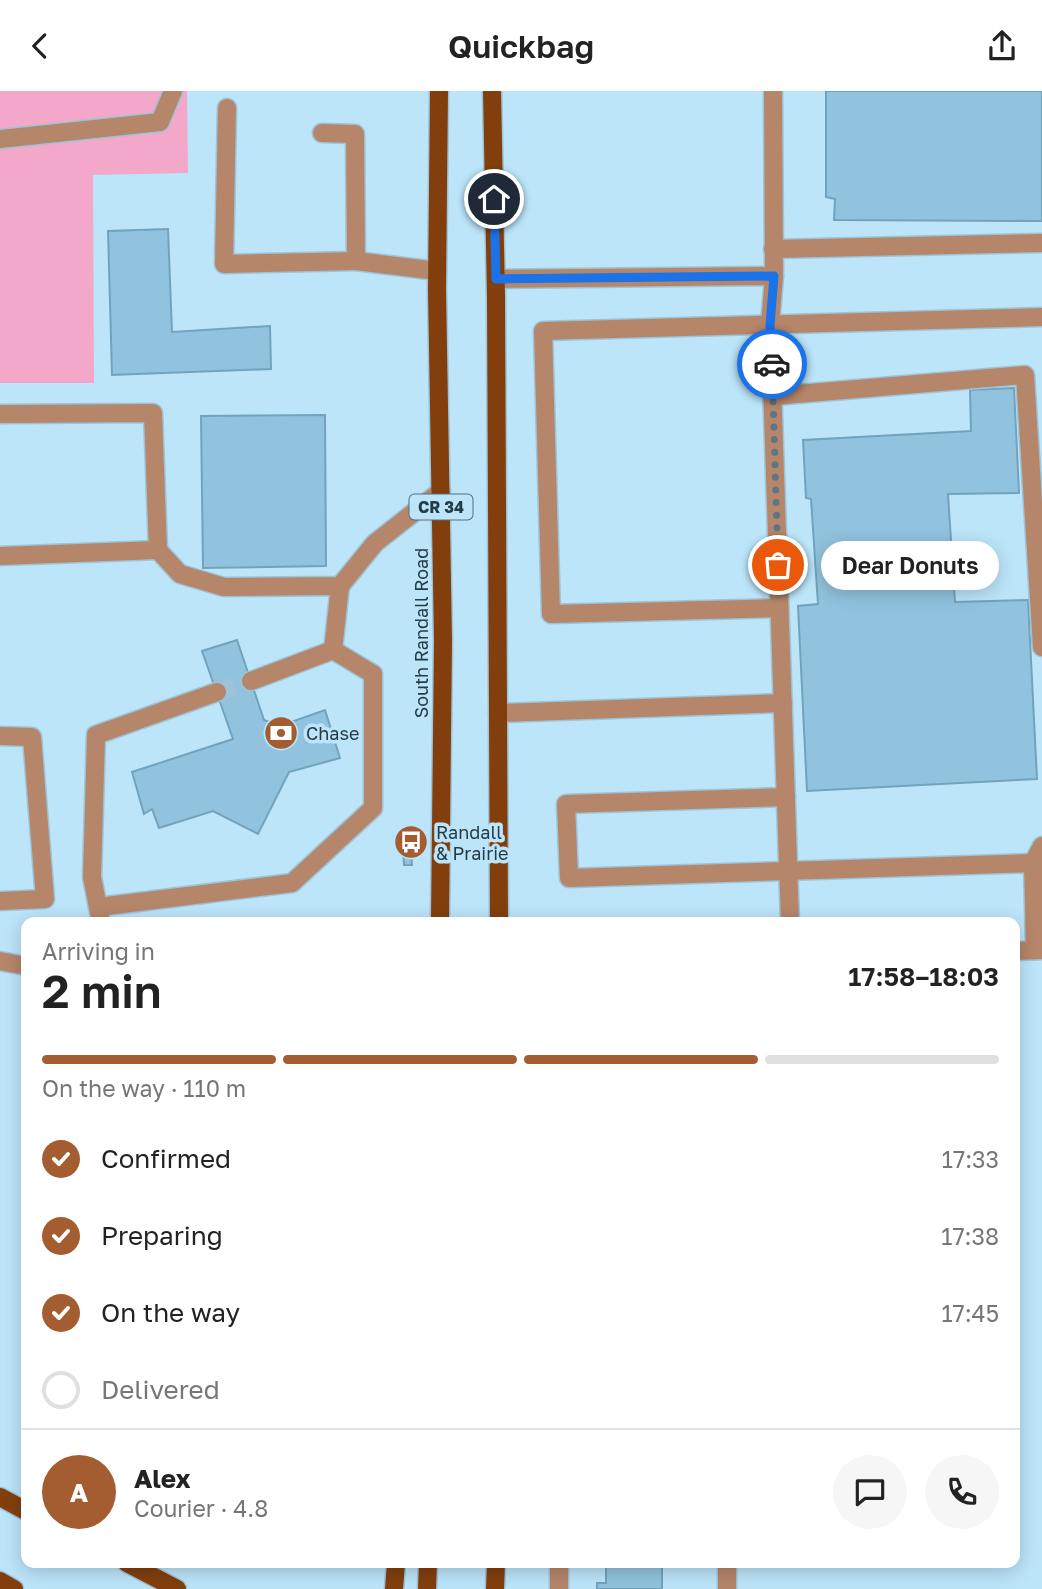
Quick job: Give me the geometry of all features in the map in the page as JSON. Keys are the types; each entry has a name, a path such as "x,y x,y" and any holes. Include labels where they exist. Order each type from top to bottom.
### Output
{"main road":[{"name":"South Randall Road","path":"439,91 438,271 443,641 440,917"},
{"name":"CR 34","path":"492,91 496,279 499,917"},
{"path":"0,1497 21,1508"},
{"path":"137,1568 177,1589"},
{"path":"394,1589 396,1568"},
{"path":"427,1589 428,1568"},
{"path":"495,1589 496,1568"},
{"path":"0,1581 15,1589"}],"street":[{"path":"0,139 160,122 173,91"},
{"path":"773,91 774,276 770,325 790,917"},
{"path":"227,108 224,264 356,261 438,271"},
{"path":"321,133 355,134 356,261"},
{"path":"773,249 1042,243"},
{"path":"496,279 774,276"},
{"path":"779,608 551,614 543,331 1042,317"},
{"path":"773,396 1025,375 1042,647"},
{"path":"0,414 153,412 158,550 180,574 224,587 340,586"},
{"path":"333,650 340,586 375,544 441,491"},
{"path":"0,555 158,550"},
{"path":"251,681 333,650"},
{"path":"216,692 96,736 92,877 99,915 292,883 373,808 373,674 333,650"},
{"path":"498,713 783,703"},
{"path":"0,736 32,737 44,899 0,901"},
{"path":"786,797 566,804 569,878 1033,863"},
{"path":"1020,951 1039,950 1033,863 1042,846"},
{"path":"0,961 21,966"},
{"path":"559,1568 559,1589"},
{"path":"727,1568 727,1589"}],"shaded area":[{"path":"0,91 187,91 188,173 93,175 94,383 0,383"}],"building":[{"path":"826,91 1042,91 1042,221 834,220 835,199 826,197"},
{"path":"168,229 172,332 270,326 271,369 112,375 108,231"},
{"path":"1014,388 1019,493 948,494 955,602 1028,600 1037,779 807,791 798,606 818,604 811,499 806,498 803,440 971,431 970,390"},
{"path":"325,415 326,566 203,568 201,416"},
{"name":"Chase","path":"237,640 264,720 280,726 325,710 340,758 289,772 258,834 213,811 159,828 152,809 144,814 132,772 233,739 202,651"},
{"path":"403,847 411,847 412,865 404,865"},
{"path":"606,1568 662,1568 662,1589 597,1589 597,1583 606,1583"}],"tunnel":[{"path":"217,692 251,681"}],"way so far":[{"path":"772,364 778,565"}],"place":[{"name":"Dear Donuts","path":"778,565"},
{"name":"Chase","path":"281,733"},
{"name":"Randall & Prairie","path":"411,842"}],"route":[{"path":"494,199 496,279 774,276 770,325 772,364"}]}
